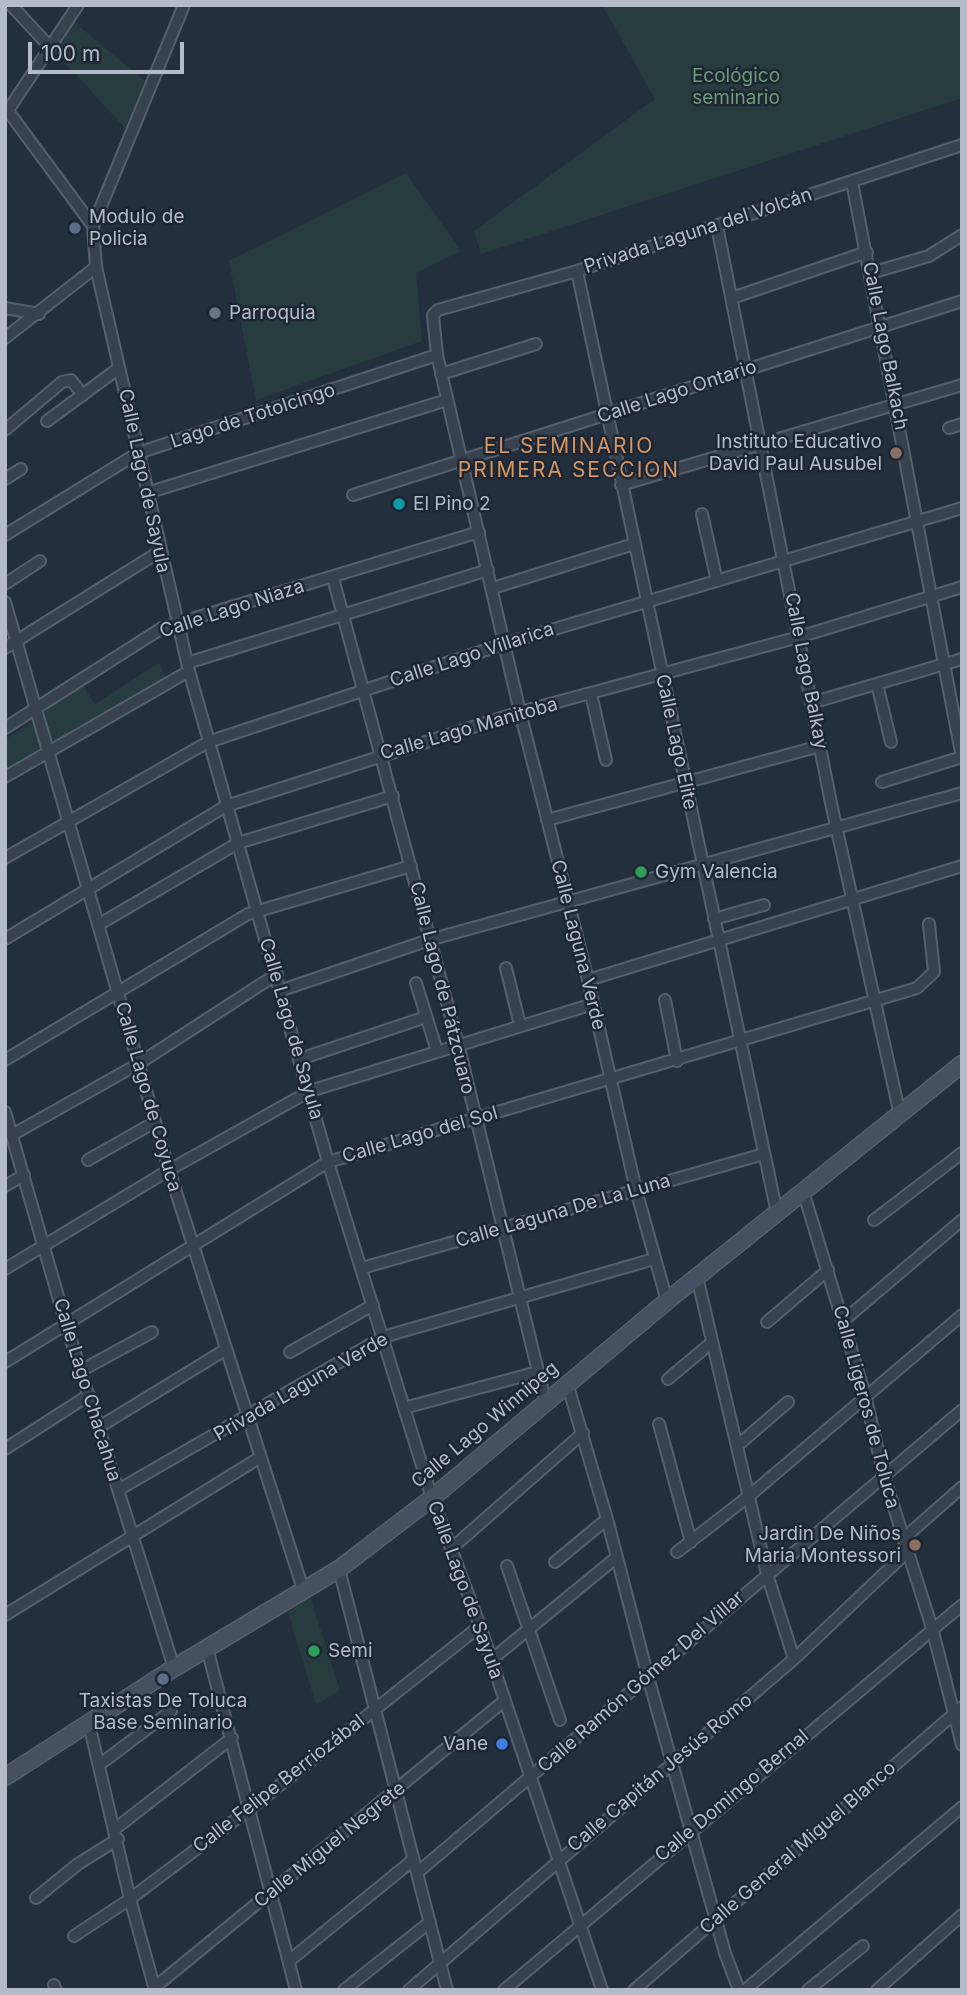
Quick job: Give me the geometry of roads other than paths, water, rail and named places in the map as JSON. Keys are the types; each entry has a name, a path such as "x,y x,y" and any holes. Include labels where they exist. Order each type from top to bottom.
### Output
{"main road":[{"name":"Calle Lago Winnipeg","path":"5,1777 174,1668 339,1569 432,1498 545,1400 962,1064"}],"street":[{"path":"11,5 50,47"},
{"path":"78,5 6,111 93,226"},
{"path":"93,226 184,5"},
{"name":"Privada Laguna del Volcán","path":"434,313 577,271 962,145"},
{"name":"Calle Lago Balkach","path":"852,182 930,599 944,662 957,700 962,757"},
{"name":"Calle Lago de Sayula","path":"93,226 96,267 159,552 208,742 282,990 328,1162 432,1498 480,1626 602,1990"},
{"name":"Calle Lago Balkay","path":"717,226 786,562 811,703 900,1115"},
{"path":"871,273 929,256 962,235"},
{"path":"732,298 867,252"},
{"path":"5,338 96,267"},
{"name":"Calle Lago Elite","path":"577,271 777,1213"},
{"name":"Calle Lago Ontario","path":"353,495 962,301"},
{"path":"5,308 39,314"},
{"name":"Calle Laguna Verde","path":"434,313 441,374 520,712 588,980 636,1190 667,1301"},
{"path":"441,374 536,344"},
{"name":"Lago de Totolcingo","path":"5,535 138,453 437,355"},
{"path":"47,421 119,368"},
{"path":"5,430 62,382 71,380 83,395"},
{"path":"621,485 762,446 962,385"},
{"path":"146,493 447,400"},
{"path":"950,428 962,424"},
{"path":"5,479 21,469"},
{"name":"Calle Lago Villarica","path":"5,858 68,819 208,742 504,644 962,508"},
{"path":"702,514 717,581"},
{"name":"Calle Lago Niaza","path":"5,729 156,632 177,623 479,532"},
{"path":"493,588 634,544"},
{"path":"10,644 159,552"},
{"path":"5,584 40,561"},
{"path":"5,777 188,667 488,570"},
{"name":"Calle Lago de Pátzcuaro","path":"333,578 458,1044 545,1400"},
{"name":"Calle Lago Manitoba","path":"5,939 226,806 520,712 799,637 962,587"},
{"name":"Calle Lago de Coyuca","path":"5,602 10,644 35,709 192,1246 303,1589"},
{"path":"811,703 944,662 962,659"},
{"path":"877,684 891,743"},
{"path":"591,694 606,760"},
{"path":"547,820 820,746"},
{"path":"882,782 962,757"},
{"path":"282,990 429,940 962,793"},
{"path":"98,925 239,843 393,796"},
{"path":"5,1060 233,922 258,911 411,866"},
{"path":"588,980 962,866"},
{"path":"714,919 764,905"},
{"name":"Calle Lago del Sol","path":"5,1362 328,1162 877,1003 923,985 934,972 929,923"},
{"path":"506,968 520,1025"},
{"path":"12,1135 138,1064 277,974"},
{"path":"416,983 437,1051"},
{"path":"665,1000 677,1061"},
{"path":"5,1269 169,1170 310,1091 593,1004"},
{"path":"300,1059 426,1017"},
{"name":"Calle Lago Chacahua","path":"5,1112 66,1324 174,1668"},
{"path":"88,1160 155,1122"},
{"path":"874,1220 962,1153"},
{"name":"Calle Laguna De La Luna","path":"362,1268 764,1154"},
{"path":"5,1186 24,1175"},
{"name":"Calle Ligeros de Toluca","path":"803,1191 865,1395 884,1476 958,1710 962,1745"},
{"path":"843,1321 962,1220"},
{"name":"Privada Laguna Verde","path":"118,1490 247,1419 383,1337 654,1259"},
{"path":"767,1322 828,1270"},
{"path":"697,1277 767,1574 794,1659"},
{"path":"290,1352 373,1305"},
{"path":"677,1552 748,1496 962,1315"},
{"path":"82,1370 152,1332"},
{"path":"667,1379 711,1343"},
{"path":"99,1427 225,1350"},
{"path":"404,1408 538,1372"},
{"path":"567,1383 738,1990"},
{"path":"5,1449 89,1395"},
{"path":"737,1446 788,1402"},
{"name":"Calle Ramón Gómez Del Villar","path":"417,1873 962,1410"},
{"path":"659,1424 691,1542"},
{"path":"452,1548 583,1433"},
{"path":"5,1615 259,1458"},
{"path":"903,1539 962,1487"},
{"path":"555,1562 607,1519"},
{"name":"Calle Capitán Jesús Romo","path":"409,1990 794,1659 908,1552"},
{"path":"491,1660 617,1557"},
{"path":"507,1566 560,1720"},
{"path":"339,1569 447,1990"},
{"name":"Calle Domingo Bernal","path":"504,1990 579,1923 962,1605"},
{"name":"Calle Felipe Berriozábal","path":"74,1936 130,1899 251,1808 480,1626"},
{"path":"207,1648 251,1808 296,1990"},
{"name":"Calle Miguel Negrete","path":"155,1988 504,1700"},
{"name":"Calle General Miguel Blanco","path":"634,1990 958,1710"},
{"path":"99,1765 171,1711"},
{"path":"89,1724 117,1834 130,1899 155,1988"},
{"path":"36,1898 232,1738"},
{"path":"745,1990 962,1807"},
{"path":"289,1961 413,1860"},
{"path":"877,1990 962,1915"},
{"path":"344,1990 430,1922"},
{"path":"808,1990 863,1946"}],"place":[{"name":"Modulo de Policia","path":"75,228"},
{"name":"Parroquia","path":"215,313"},
{"name":"Instituto Educativo David Paul Ausubel","path":"896,453"},
{"name":"El Pino 2","path":"399,504"},
{"name":"Gym Valencia","path":"641,872"},
{"name":"Jardin De Niños Maria Montessori","path":"915,1545"},
{"name":"Semi","path":"314,1651"},
{"name":"Taxistas De Toluca Base Seminario","path":"163,1679"},
{"name":"Vane","path":"502,1744"}],"district":[{"name":"EL SEMINARIO PRIMERA SECCION","path":"569,459"}],"park label":[{"name":"Ecológico seminario","path":"736,87"}]}
